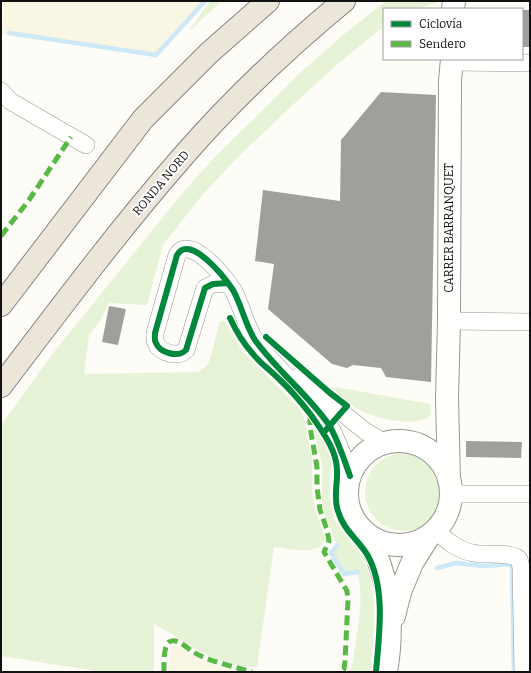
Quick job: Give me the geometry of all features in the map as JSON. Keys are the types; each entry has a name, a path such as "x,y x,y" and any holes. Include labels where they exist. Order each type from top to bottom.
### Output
{"highway":[{"path":"1,304 143,119 209,52 268,1"},
{"name":"RONDA NORD","path":"1,386 103,253 185,154 250,85 301,36 344,1"}],"street":[{"path":"452,61 530,63"},
{"name":"CARRER BARRANQUET","path":"450,487 447,398 449,321 450,81 452,61"},
{"path":"2,92 10,100 86,146"},
{"path":"228,283 212,284 205,288 186,350 180,354 166,352 161,350 155,341 155,333 177,255 183,248 197,251 228,283 254,339 329,426 350,476"},
{"path":"449,321 530,322"},
{"path":"263,350 365,431 385,443"},
{"path":"409,442 422,437 433,429 447,398"},
{"path":"387,670 390,633 387,590 381,567 373,548 350,511 347,493 350,476 358,461 370,450 385,443 397,441 409,442 423,447 435,456 444,468 450,487 449,507 444,520 432,533 412,563 400,592 390,633"},
{"path":"450,487 530,494"},
{"path":"359,527 371,537 385,543 400,545 415,542 432,533"},
{"path":"432,533 454,546 472,553 512,555 519,559 521,567 523,672"}],"shaded area":[{"path":"4,1 205,1 156,55 9,33 2,34"},
{"path":"530,410 530,477 528,477"},
{"path":"175,645 217,666 239,672 168,672 171,648"}],"green space":[{"path":"210,1 222,1 188,32"},
{"path":"386,1 438,2 420,8 383,8 383,27 340,62 284,113 236,159 203,194 163,245 147,305 109,303 100,321 89,335 84,374 198,372 209,363 220,321 225,321 244,353 302,412 312,459 313,501 325,539 319,547 309,550 274,547 257,667 239,666 216,659 154,624 154,672 102,672 1,656 1,425 54,352 180,196 212,160 302,71 343,35"},
{"path":"336,387 430,404 431,415 424,419 405,422 383,418 363,412 356,408 334,389"},
{"path":"315,430 325,445 331,462 329,487 332,510 336,521 343,533 363,558 372,585 374,599 374,629 371,672 348,672 352,667 359,619 359,583 357,574 344,574 331,553 337,545 324,513 322,501 322,464"},
{"path":"404,453 419,456 432,464 440,477 443,492 440,507 432,520 419,528 404,531 389,528 376,520 368,507 365,492 368,477 376,464 389,456"}],"building":[{"path":"523,10 530,10 530,47 523,47"},
{"path":"381,92 436,95 431,382 386,377 381,368 353,365 347,368 332,364 268,309 274,264 255,261 263,190 340,201 341,140"},
{"path":"109,306 126,309 118,345 102,342"},
{"path":"466,441 522,442 521,458 466,457"}],"waterway":[{"path":"9,33 156,55 205,1"},
{"path":"337,545 331,553 344,574 358,572"},
{"path":"437,568 456,563 483,566 512,564 514,672"}],"marked path":[{"path":"1,236 29,200 71,137"},
{"path":"310,415 310,427 317,467 317,487 320,510 329,541 324,552 347,591 348,600 345,661 344,669 341,672"},
{"path":"164,672 164,656 167,644 172,641 179,642 193,652 222,664 252,672"}],"cycle path":[{"path":"228,283 213,284 205,288 186,350 178,354 174,354 165,352 158,346 155,341 155,333 177,255 183,250 190,250 198,253 223,276 229,284 233,290 255,340 273,362 312,403 329,425 338,443 350,476"},
{"path":"230,318 246,346 300,401 311,415 328,440 334,454 337,469 337,506 340,518 368,556 374,569 377,583 380,628 376,672"},
{"path":"266,337 347,406 325,431"}]}
